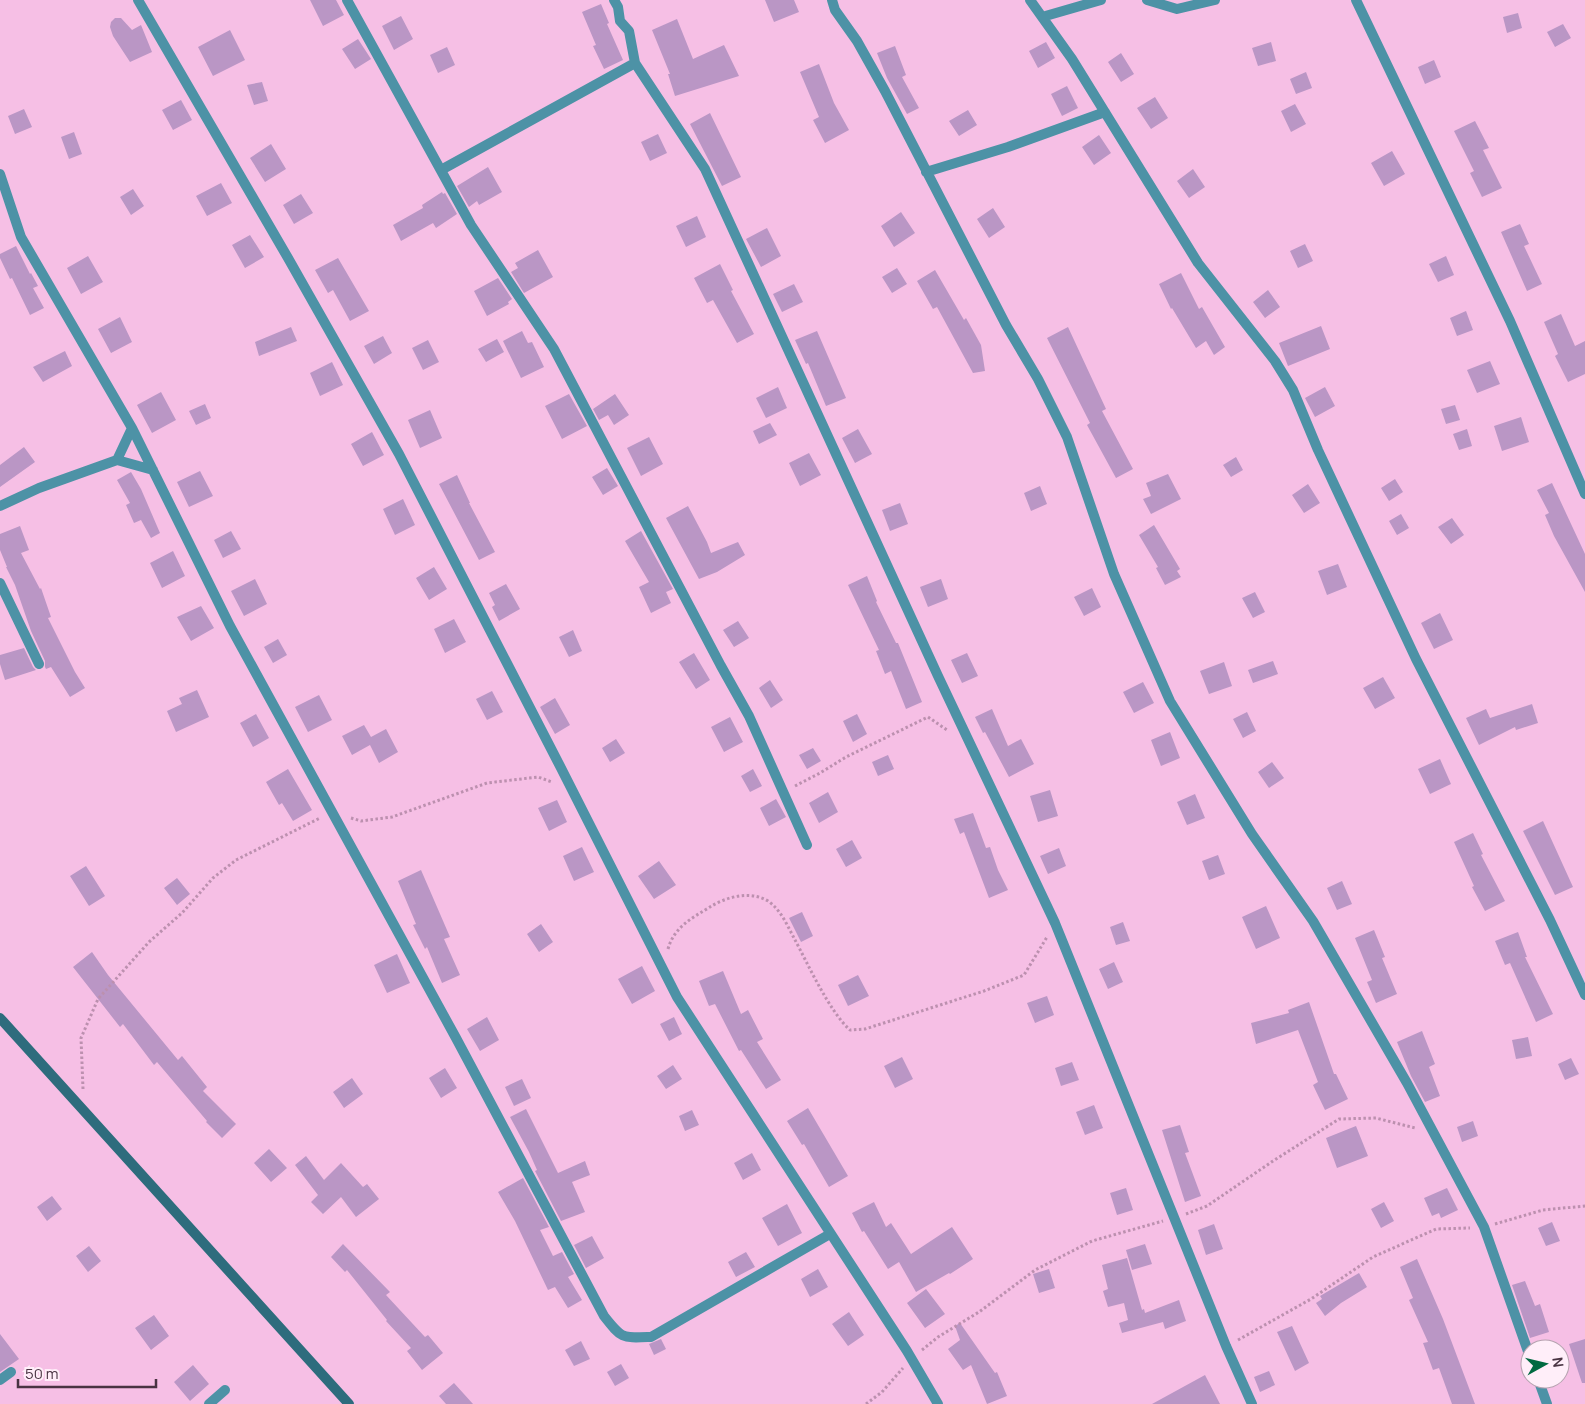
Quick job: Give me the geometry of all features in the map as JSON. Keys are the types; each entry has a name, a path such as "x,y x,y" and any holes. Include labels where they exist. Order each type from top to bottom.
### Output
{"main road":[{"path":"0,1018 349,1404"}],"street":[{"path":"138,0 399,454 572,789 676,997 911,1358 938,1404"},
{"path":"347,0 471,225 554,349 749,716 807,845"},
{"path":"614,0 618,7 620,21 629,31 635,63 705,169 938,676 1055,923 1226,1346 1252,1404"},
{"path":"832,0 835,10 857,41 885,91 1006,326 1038,379 1067,437 1114,574 1170,701 1252,834 1312,921 1407,1082 1484,1227 1524,1339"},
{"path":"1030,0 1072,58 1198,263 1275,361 1293,390 1318,450 1416,659 1545,911 1585,995"},
{"path":"1042,17 1101,0"},
{"path":"1147,0 1177,9 1215,0"},
{"path":"1356,0 1510,321 1585,494"},
{"path":"441,170 635,63"},
{"path":"926,172 1008,147 1105,112"},
{"path":"0,174 21,237 132,428 230,626 456,1038 604,1316 618,1334 630,1338 651,1338 830,1234"},
{"path":"117,460 132,428"},
{"path":"0,506 39,488 117,460 153,470"},
{"path":"0,584 39,664"},
{"path":"0,1380 10,1372"},
{"path":"1542,1389 1547,1404"},
{"path":"209,1404 225,1390"}],"path":[{"path":"782,788 797,786 846,757 928,717 948,730"},
{"path":"83,1110 80,1038 98,999 149,942 182,913 213,878 236,860 332,812 361,821 392,817 488,783 538,776 572,789"},
{"path":"663,969 670,942 682,924 718,902 738,896 756,896 769,902 781,914 818,983 843,1024 850,1030 865,1029 984,991 1024,975 1055,923"},
{"path":"866,1404 882,1392 911,1358 938,1337 979,1312 1035,1270 1092,1241 1175,1218 1207,1206 1272,1161 1339,1119 1376,1118 1434,1134"},
{"path":"1226,1346 1311,1299 1373,1257 1436,1229 1484,1227 1543,1210 1585,1206"}],"building":[{"path":"310,0 336,0 344,15 323,26"},
{"path":"765,0 794,0 799,12 774,22"},
{"path":"601,4 609,23 607,24 623,60 604,69 593,46 596,45 582,12"},
{"path":"1518,13 1522,28 1507,33 1503,17"},
{"path":"401,16 413,39 394,50 382,26"},
{"path":"115,18 121,18 132,30 141,25 152,52 130,62 113,36 110,27 111,22"},
{"path":"677,19 693,59 724,45 739,76 675,96 668,74 670,74 652,30"},
{"path":"1563,24 1571,38 1555,47 1547,32"},
{"path":"230,30 245,60 213,76 198,47"},
{"path":"358,39 371,59 355,69 342,49"},
{"path":"1046,42 1055,58 1038,68 1029,51"},
{"path":"1271,42 1276,61 1258,66 1252,48"},
{"path":"895,46 906,75 902,77 919,108 907,114 887,78 877,53"},
{"path":"447,47 455,65 438,73 430,55"},
{"path":"1121,53 1134,74 1121,82 1108,62"},
{"path":"1434,60 1441,77 1425,84 1418,67"},
{"path":"819,64 834,103 849,130 825,143 813,120 819,117 800,72"},
{"path":"1306,72 1312,88 1296,94 1290,79"},
{"path":"262,82 268,101 254,105 247,85"},
{"path":"1067,86 1078,108 1062,116 1051,94"},
{"path":"1155,97 1168,118 1151,129 1137,108"},
{"path":"181,100 192,120 173,130 162,110"},
{"path":"1295,104 1306,124 1291,132 1281,111"},
{"path":"24,109 32,127 15,134 8,116"},
{"path":"968,110 977,125 959,136 949,121"},
{"path":"710,113 741,177 722,186 690,124"},
{"path":"1475,121 1489,148 1483,150 1502,188 1482,197 1470,173 1474,171 1454,131"},
{"path":"74,132 82,154 69,159 61,137"},
{"path":"658,134 667,153 650,161 641,142"},
{"path":"1099,135 1111,153 1094,165 1082,147"},
{"path":"271,144 286,169 265,182 250,158"},
{"path":"1392,151 1405,174 1384,186 1371,163"},
{"path":"488,167 502,192 479,205 477,201 469,207 457,186"},
{"path":"1193,169 1205,187 1189,198 1177,181"},
{"path":"221,183 232,203 207,216 196,196"},
{"path":"133,189 144,206 131,215 120,197"},
{"path":"442,192 443,194 445,193 457,214 436,228 433,223 401,241 393,225 423,208 422,205"},
{"path":"301,194 313,213 294,224 283,205"},
{"path":"993,208 1005,227 989,238 977,219"},
{"path":"901,212 915,233 894,247 881,226"},
{"path":"697,216 706,237 686,247 676,226"},
{"path":"1520,224 1529,244 1524,246 1542,284 1527,291 1501,232"},
{"path":"767,228 781,256 761,267 746,239"},
{"path":"250,235 264,257 245,268 232,245"},
{"path":"1305,244 1313,261 1298,268 1290,251"},
{"path":"16,246 38,286 33,288 44,308 30,315 0,258 0,254"},
{"path":"538,250 553,277 524,293 511,272 518,268 515,263"},
{"path":"88,256 103,282 81,294 67,268"},
{"path":"1446,256 1454,275 1438,282 1429,264"},
{"path":"338,258 369,311 350,321 333,290 328,293 315,270"},
{"path":"720,264 733,290 731,291 754,334 737,343 713,300 707,303 694,278"},
{"path":"897,268 907,284 892,293 882,277"},
{"path":"935,270 981,345 985,371 973,373 937,307 933,309 917,281"},
{"path":"1181,273 1199,309 1202,307 1225,347 1214,355 1206,341 1196,348 1171,309 1159,284"},
{"path":"498,278 512,299 508,302 509,304 487,316 474,291"},
{"path":"794,284 803,302 782,312 773,294"},
{"path":"1268,290 1280,307 1265,318 1253,302"},
{"path":"1466,311 1473,330 1457,336 1450,318"},
{"path":"1561,314 1575,346 1585,341 1585,374 1568,382 1555,356 1558,354 1544,322"},
{"path":"120,317 132,342 111,353 98,329"},
{"path":"1321,326 1330,349 1288,366 1279,343"},
{"path":"291,327 297,341 259,356 255,342"},
{"path":"1068,327 1106,409 1102,411 1133,469 1116,478 1087,425 1090,423 1047,338"},
{"path":"522,331 528,343 532,342 544,367 521,378 503,341"},
{"path":"817,331 846,398 826,406 808,363 806,364 795,340"},
{"path":"383,336 392,353 374,364 364,346"},
{"path":"497,339 504,352 486,362 478,349"},
{"path":"428,340 439,362 423,370 412,348"},
{"path":"65,351 72,366 43,382 33,367"},
{"path":"1490,361 1500,384 1477,393 1467,370"},
{"path":"332,362 343,385 320,396 310,373"},
{"path":"778,387 787,408 766,418 756,398"},
{"path":"1325,387 1335,406 1315,417 1305,398"},
{"path":"161,392 176,420 152,433 137,405"},
{"path":"569,394 587,426 562,439 545,406"},
{"path":"615,394 629,415 614,425 608,415 599,420 593,409"},
{"path":"205,404 211,418 196,425 189,411"},
{"path":"1455,405 1460,420 1446,424 1441,409"},
{"path":"430,410 442,438 420,448 408,420"},
{"path":"1521,417 1529,442 1502,451 1494,426"},
{"path":"770,423 777,435 759,444 753,431"},
{"path":"858,429 872,454 855,463 842,438"},
{"path":"1467,429 1472,446 1459,450 1453,434"},
{"path":"372,432 384,455 363,466 351,444"},
{"path":"649,437 663,464 641,476 627,448"},
{"path":"24,447 35,462 0,487 0,465"},
{"path":"809,453 821,475 800,486 789,463"},
{"path":"1236,457 1243,470 1231,477 1223,465"},
{"path":"607,468 618,486 603,495 592,477"},
{"path":"200,471 213,496 189,507 177,482"},
{"path":"131,472 141,489 160,533 151,538 141,520 134,523 126,505 130,503 117,480"},
{"path":"1168,474 1181,499 1151,514 1143,499 1151,496 1146,483"},
{"path":"457,475 469,503 495,552 479,560 439,484"},
{"path":"1395,479 1403,492 1389,501 1381,488"},
{"path":"1552,483 1585,554 1585,592 1554,536 1545,515 1549,513 1537,490"},
{"path":"1308,484 1320,503 1304,513 1292,495"},
{"path":"1040,486 1047,504 1031,511 1024,493"},
{"path":"403,499 415,525 395,535 383,509"},
{"path":"900,503 908,524 890,531 882,510"},
{"path":"688,506 711,553 738,542 745,555 717,572 699,579 666,518"},
{"path":"1401,514 1409,528 1397,535 1389,521"},
{"path":"1452,518 1464,535 1451,544 1438,527"},
{"path":"1154,525 1180,569 1177,571 1181,577 1165,585 1156,568 1158,567 1139,535"},
{"path":"20,526 29,550 21,553 41,588 51,617 48,618 85,688 70,697 51,667 46,669 45,667 45,661 31,631 0,550 0,534"},
{"path":"231,531 241,549 223,558 214,540"},
{"path":"641,531 673,589 666,592 671,603 651,613 639,587 649,582 625,541"},
{"path":"173,551 185,576 162,588 150,563"},
{"path":"1338,564 1347,587 1327,595 1318,571"},
{"path":"434,567 447,589 429,600 416,578"},
{"path":"867,576 876,602 896,643 898,643 922,702 906,709 891,671 885,674 876,651 879,650 848,585"},
{"path":"255,579 267,604 244,616 231,591"},
{"path":"941,579 948,599 928,607 920,587"},
{"path":"506,584 520,609 499,621 492,607 495,605 489,593"},
{"path":"1092,588 1101,607 1084,616 1074,597"},
{"path":"1255,592 1265,612 1253,618 1242,598"},
{"path":"201,606 214,628 191,641 177,617"},
{"path":"1440,613 1453,640 1434,649 1421,623"},
{"path":"454,619 466,642 445,653 434,629"},
{"path":"738,621 749,638 734,647 723,630"},
{"path":"573,630 582,651 569,657 559,637"},
{"path":"278,639 287,655 273,663 264,647"},
{"path":"24,648 36,670 5,680 0,664 0,655"},
{"path":"694,653 710,680 696,689 679,662"},
{"path":"967,653 978,676 962,683 951,660"},
{"path":"1273,661 1278,674 1253,683 1248,670"},
{"path":"1224,662 1232,686 1209,694 1200,671"},
{"path":"1383,677 1395,698 1375,709 1363,688"},
{"path":"770,680 783,700 771,708 759,688"},
{"path":"1143,682 1154,703 1134,713 1123,692"},
{"path":"197,690 209,717 176,732 167,711 182,704 179,698"},
{"path":"492,691 503,712 487,720 476,699"},
{"path":"319,695 332,720 308,732 295,707"},
{"path":"555,698 570,725 555,734 540,707"},
{"path":"1532,704 1538,723 1516,730 1515,727 1479,745 1466,718 1486,709 1490,718"},
{"path":"992,709 1008,746 1021,739 1034,764 1009,777 975,717"},
{"path":"1247,712 1256,731 1243,738 1233,719"},
{"path":"256,714 269,738 253,747 240,723"},
{"path":"857,714 867,734 853,742 843,721"},
{"path":"730,717 743,742 724,752 711,727"},
{"path":"364,725 371,737 386,729 398,752 379,763 370,745 352,755 342,736"},
{"path":"1170,732 1180,758 1161,766 1151,740"},
{"path":"616,739 625,753 610,762 602,748"},
{"path":"813,748 821,761 807,769 799,755"},
{"path":"888,755 894,769 878,776 872,762"},
{"path":"1440,759 1451,784 1430,794 1418,769"},
{"path":"1272,762 1284,778 1269,788 1258,772"},
{"path":"288,769 312,810 293,821 282,803 279,805 266,782"},
{"path":"753,769 762,786 750,792 741,776"},
{"path":"1050,790 1058,816 1038,822 1030,796"},
{"path":"828,792 838,812 819,823 809,803"},
{"path":"1195,794 1205,818 1187,825 1177,802"},
{"path":"776,799 786,817 769,826 760,808"},
{"path":"557,800 567,822 549,831 538,808"},
{"path":"973,813 986,848 990,847 998,870 1008,890 989,898 964,832 960,834 954,819"},
{"path":"1543,821 1573,887 1555,895 1523,831"},
{"path":"1473,833 1483,854 1481,855 1505,901 1485,911 1472,887 1474,886 1454,842"},
{"path":"852,840 862,858 846,867 836,849"},
{"path":"582,847 594,872 574,881 563,856"},
{"path":"1059,848 1066,866 1048,874 1040,856"},
{"path":"1218,855 1225,874 1209,880 1202,861"},
{"path":"659,861 676,885 654,899 638,876"},
{"path":"86,866 105,896 89,906 70,876"},
{"path":"421,870 450,937 444,939 460,975 442,983 427,947 425,949 413,925 416,924 398,881"},
{"path":"177,878 190,894 177,905 164,888"},
{"path":"1342,881 1352,904 1337,910 1327,888"},
{"path":"1266,906 1280,938 1256,949 1242,917"},
{"path":"802,912 813,936 801,942 789,918"},
{"path":"1123,922 1130,941 1116,945 1110,927"},
{"path":"541,924 553,942 539,952 527,934"},
{"path":"1374,930 1385,957 1382,958 1397,994 1376,1003 1367,982 1372,980 1355,938"},
{"path":"1518,932 1527,957 1525,957 1553,1014 1536,1022 1510,963 1505,965 1495,941"},
{"path":"92,952 108,975 178,1060 182,1056 207,1087 203,1091 236,1124 222,1138 206,1122 157,1062 154,1065 123,1024 120,1027 73,967"},
{"path":"397,954 410,983 387,993 374,965"},
{"path":"1114,962 1123,982 1108,989 1099,969"},
{"path":"642,966 655,991 632,1004 618,979"},
{"path":"723,971 741,1014 748,1010 763,1039 757,1042 781,1080 766,1089 741,1050 739,1051 715,1004 709,1006 699,981"},
{"path":"858,975 869,996 848,1006 838,985"},
{"path":"1047,996 1054,1015 1035,1023 1027,1003"},
{"path":"1309,1002 1334,1074 1336,1074 1348,1099 1325,1110 1313,1085 1318,1082 1298,1030 1256,1044 1251,1023 1289,1013 1288,1010"},
{"path":"487,1017 499,1040 480,1051 467,1029"},
{"path":"674,1017 682,1034 669,1041 660,1024"},
{"path":"1422,1031 1435,1064 1429,1067 1440,1096 1425,1102 1411,1076 1397,1042"},
{"path":"1528,1037 1532,1056 1516,1059 1512,1040"},
{"path":"902,1057 913,1079 895,1088 884,1066"},
{"path":"1571,1058 1579,1074 1565,1080 1558,1064"},
{"path":"1072,1062 1079,1080 1061,1086 1055,1068"},
{"path":"673,1065 682,1079 666,1089 657,1076"},
{"path":"445,1068 457,1088 441,1098 429,1078"},
{"path":"352,1078 363,1094 344,1108 333,1092"},
{"path":"522,1079 531,1098 514,1106 505,1087"},
{"path":"1094,1105 1103,1128 1085,1135 1076,1112"},
{"path":"808,1108 848,1176 829,1187 804,1144 802,1145 787,1121"},
{"path":"526,1109 558,1173 585,1161 590,1175 572,1182 585,1212 561,1221 535,1171 537,1170 529,1152 510,1117"},
{"path":"692,1110 699,1125 685,1131 679,1116"},
{"path":"1473,1121 1478,1136 1462,1142 1457,1127"},
{"path":"1180,1125 1189,1152 1185,1153 1201,1196 1185,1202 1162,1130"},
{"path":"1356,1126 1368,1156 1337,1168 1326,1138"},
{"path":"269,1149 287,1168 271,1182 254,1163"},
{"path":"752,1153 761,1170 743,1180 734,1163"},
{"path":"306,1156 324,1180 341,1163 363,1187 367,1184 379,1199 356,1217 341,1197 323,1214 311,1202 318,1195 295,1165"},
{"path":"523,1178 549,1227 540,1230 553,1256 562,1252 574,1274 568,1277 582,1300 568,1308 555,1287 548,1290 515,1221 498,1192"},
{"path":"1126,1188 1133,1210 1117,1215 1110,1193"},
{"path":"1447,1188 1458,1210 1441,1218 1439,1213 1432,1216 1424,1198"},
{"path":"52,1196 62,1209 47,1221 37,1207"},
{"path":"874,1202 886,1227 891,1223 911,1254 952,1227 973,1259 916,1292 899,1262 888,1269 864,1231 862,1232 852,1213"},
{"path":"1384,1202 1394,1221 1381,1228 1371,1209"},
{"path":"787,1204 802,1233 778,1246 762,1218"},
{"path":"1552,1222 1560,1241 1546,1246 1538,1228"},
{"path":"1214,1224 1223,1249 1206,1255 1198,1230"},
{"path":"592,1236 604,1258 586,1268 574,1245"},
{"path":"343,1244 390,1292 386,1295 425,1337 428,1335 443,1353 422,1370 407,1351 411,1348 386,1321 347,1270 345,1272 331,1257"},
{"path":"1145,1244 1152,1264 1132,1270 1126,1250"},
{"path":"89,1246 101,1261 88,1272 76,1256"},
{"path":"746,1252 755,1267 736,1277 728,1262"},
{"path":"1127,1258 1142,1310 1144,1309 1145,1313 1179,1300 1186,1321 1165,1329 1163,1322 1122,1333 1119,1323 1128,1320 1124,1303 1108,1307 1103,1291 1108,1289 1102,1265"},
{"path":"1417,1259 1443,1319 1475,1404 1452,1404 1439,1368 1433,1370 1423,1343 1428,1342 1409,1300 1413,1298 1400,1267"},
{"path":"818,1269 828,1287 810,1297 801,1279"},
{"path":"1049,1269 1055,1288 1039,1293 1033,1274"},
{"path":"1359,1273 1367,1287 1341,1303 1325,1316 1316,1303 1322,1299 1320,1296"},
{"path":"1525,1281 1535,1306 1540,1304 1549,1332 1530,1338 1512,1285"},
{"path":"926,1289 945,1314 925,1328 907,1303"},
{"path":"849,1312 864,1335 848,1346 832,1324"},
{"path":"154,1315 169,1336 151,1350 135,1328"},
{"path":"960,1323 995,1373 997,1372 1007,1396 987,1404 971,1365 963,1370 948,1349 960,1340 955,1326"},
{"path":"1292,1326 1309,1363 1295,1371 1277,1332"},
{"path":"0,1334 19,1359 0,1372"},
{"path":"661,1339 666,1349 654,1355 649,1344"},
{"path":"1585,1339 1585,1383 1582,1383 1570,1344"},
{"path":"581,1341 590,1359 574,1366 565,1350"},
{"path":"621,1364 629,1378 615,1386 607,1372"},
{"path":"193,1365 209,1384 190,1401 174,1382"},
{"path":"1269,1371 1275,1385 1260,1392 1254,1377"},
{"path":"1205,1375 1220,1404 1152,1404"},
{"path":"454,1383 473,1404 446,1404 439,1396"}]}
